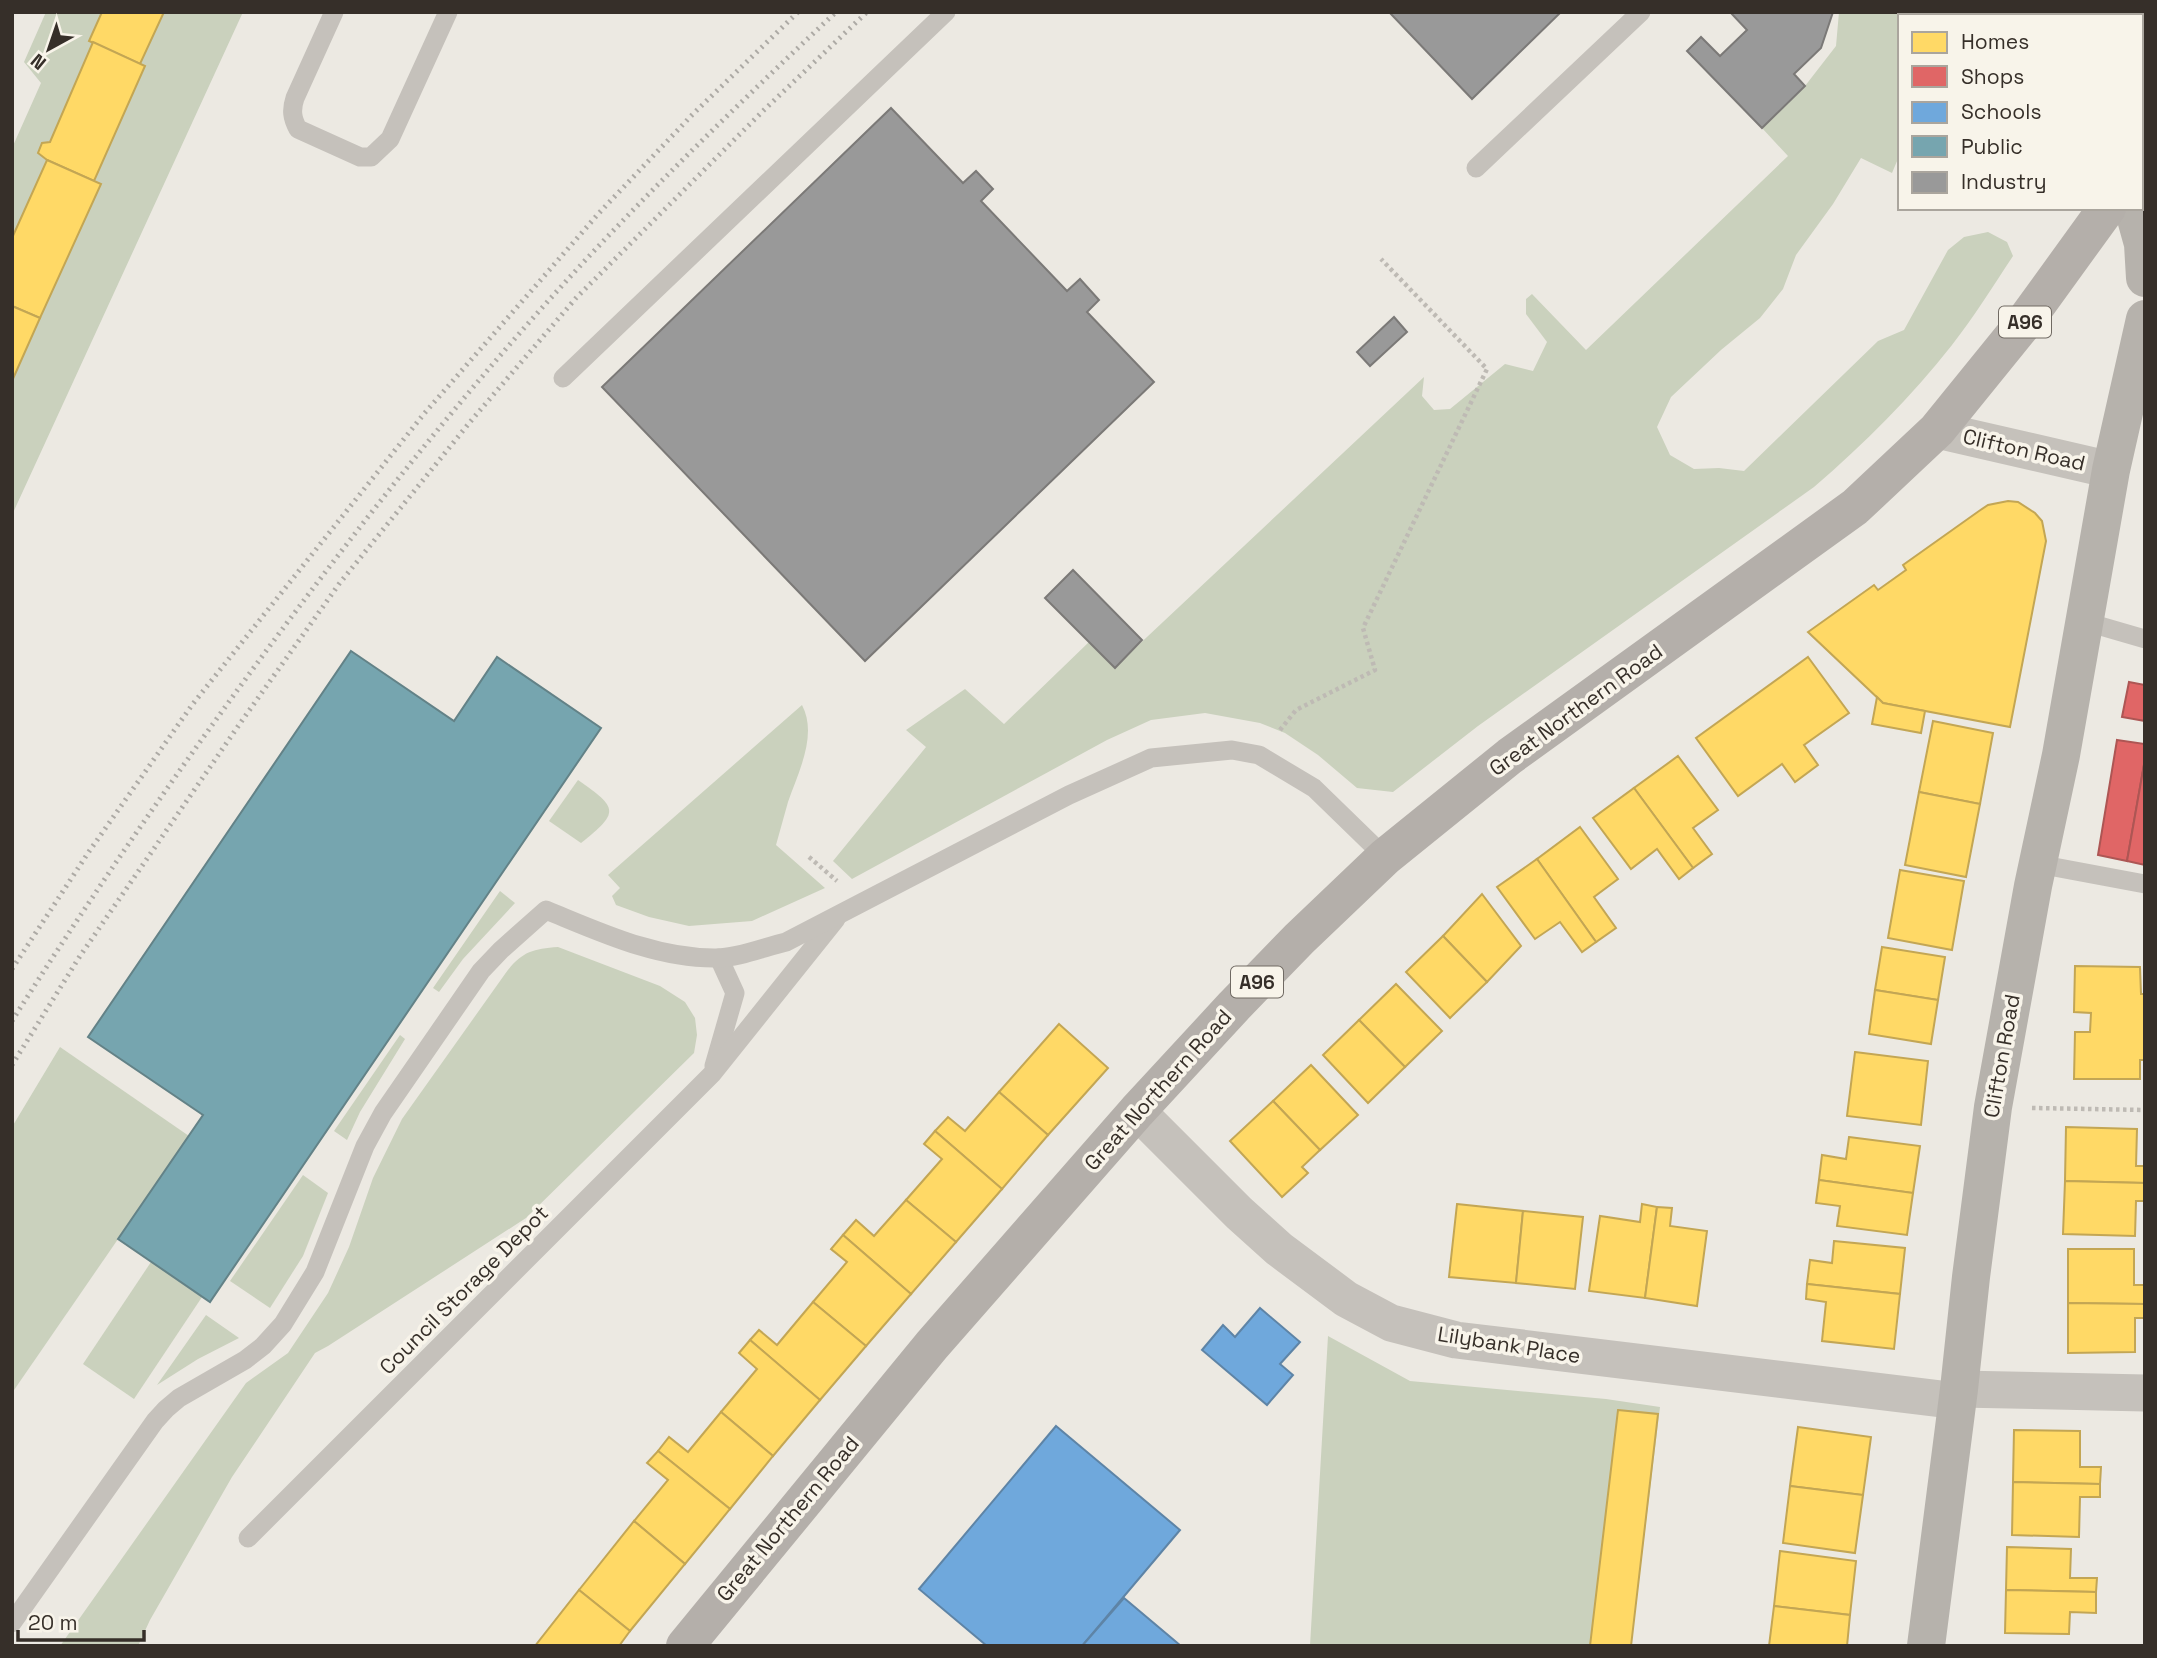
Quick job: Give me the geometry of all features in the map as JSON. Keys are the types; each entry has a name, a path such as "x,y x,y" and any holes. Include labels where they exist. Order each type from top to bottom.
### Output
{"main road":[{"name":"A96","path":"1937,430 2023,324 2106,210"},
{"name":"Great Northern Road","path":"685,1646 932,1345 1137,1111 1299,939 1385,857 1510,756 1855,507 1937,430"}],"street":[{"path":"2134,210 2143,244 2145,278"},
{"name":"Clifton Road","path":"1926,1646 1959,1395 1971,1276 2006,1026 2062,755 2111,470 2143,338"},
{"name":"Clifton Road","path":"1937,430 2111,470"},
{"name":"Lilybank Place","path":"1137,1111 1239,1213 1279,1248 1346,1300 1391,1323 1456,1340 1959,1395 2145,1393"}],"lane":[{"path":"334,12 295,98 293,119 298,129 360,157 371,157 390,139 448,12"},
{"path":"563,378 946,12"},
{"path":"1476,168 1641,12"},
{"path":"2083,621 2145,639"},
{"path":"12,1623 155,1421 179,1398 245,1360 263,1346 283,1324 315,1272 365,1146 383,1113 481,971 500,950 546,910 635,945 680,955 719,958 786,942 1069,794 1151,758 1232,750 1259,755 1314,788 1385,857"},
{"path":"2038,864 2145,884"},
{"name":"Council Storage Depot","path":"248,1538 712,1074 841,913"},
{"path":"712,1074 735,993 719,958"}],"path":[{"path":"1259,755 1297,710 1375,670 1363,628 1487,369 1381,259"},
{"path":"1993,1107 2145,1110"}],"green space":[{"path":"46,12 243,12 12,515 12,148 41,83 24,62"},
{"path":"1839,12 2120,12 1898,14 1898,159 1892,173 1861,158 1833,204 1796,255 1783,289 1760,318 1671,397 1657,427 1670,455 1694,469 1744,471 1878,341 1904,330 1948,250 1964,237 1988,232 2007,242 2013,256 1952,345 1887,419 1814,487 1478,726 1393,792 1357,788 1318,755 1285,733 1260,723 1205,713 1151,720 1107,740 852,879 833,861 926,747 906,730 965,689 1004,724 1089,642 1115,667 1424,377 1422,396 1434,410 1450,409 1505,364 1533,371 1547,342 1526,314 1526,299 1532,294 1586,350 1788,156 1762,128 1805,86 1836,46"},
{"path":"802,705 808,729 805,754 776,845 825,888 752,921 689,926 649,917 616,905 612,896 620,888 608,875"},
{"path":"578,780 601,797 609,810 603,824 581,843 549,821"},
{"path":"500,891 515,903 463,959 439,992 433,988"},
{"path":"558,947 660,986 685,1002 695,1018 697,1035 694,1053 526,1218 315,1353 232,1477 150,1620 138,1646 60,1646 246,1383 288,1353 328,1293 349,1247 373,1178 402,1119 505,974 522,956 541,949"},
{"path":"400,1035 405,1039 360,1112 347,1140 334,1131"},
{"path":"60,1047 189,1136 12,1393 12,1127"},
{"path":"303,1175 328,1193 303,1256 270,1308 230,1281"},
{"path":"151,1262 202,1297 134,1399 83,1364"},
{"path":"206,1315 239,1338 198,1359 157,1385"},
{"path":"1328,1336 1410,1381 1606,1399 1660,1407 1631,1646 1310,1646"}],"building: Homes":[{"path":"102,12 164,12 140,64 89,41"},
{"path":"93,42 145,66 94,181 47,160 38,153 42,143 50,142"},
{"path":"47,160 101,184 40,318 12,306 12,238"},
{"path":"12,306 40,318 12,381"},
{"path":"2018,502 2035,513 2042,521 2046,541 2010,727 1883,703 1808,632 1874,585 1878,590 1906,570 1903,565 1988,505"},
{"path":"1808,657 1849,713 1804,745 1818,765 1795,782 1782,764 1738,796 1696,738"},
{"path":"1877,697 1883,703 1925,711 1921,733 1872,724"},
{"path":"1933,721 1993,733 1980,804 1919,792"},
{"path":"1678,756 1718,810 1693,828 1712,854 1693,868 1634,788"},
{"path":"1634,788 1693,868 1679,879 1657,849 1631,869 1593,818"},
{"path":"1919,792 1980,804 1966,877 1905,865"},
{"path":"1580,827 1618,879 1594,897 1616,928 1596,942 1537,859"},
{"path":"1537,859 1596,942 1582,952 1560,922 1535,939 1497,887"},
{"path":"1900,870 1964,881 1952,950 1888,938"},
{"path":"1482,894 1521,946 1487,982 1443,936"},
{"path":"1443,936 1487,982 1450,1018 1406,972"},
{"path":"1882,947 1945,957 1938,1000 1875,990"},
{"path":"2075,966 2140,967 2141,994 2145,994 2145,1060 2140,1060 2140,1079 2074,1079 2075,1032 2090,1032 2091,1013 2074,1012"},
{"path":"1396,984 1442,1031 1405,1067 1359,1020"},
{"path":"1875,990 1938,1000 1931,1044 1869,1034"},
{"path":"1359,1020 1405,1067 1368,1103 1323,1055"},
{"path":"1059,1024 1108,1068 1048,1135 999,1092"},
{"path":"1855,1052 1928,1061 1921,1125 1847,1116"},
{"path":"1311,1065 1358,1115 1320,1150 1273,1101"},
{"path":"999,1092 1048,1135 1002,1189 935,1131 948,1117 965,1131"},
{"path":"1273,1101 1320,1150 1302,1167 1308,1173 1282,1197 1230,1141"},
{"path":"2066,1127 2137,1129 2136,1166 2145,1166 2145,1183 2065,1181"},
{"path":"935,1131 1002,1189 956,1242 906,1200 942,1159 924,1144"},
{"path":"1849,1137 1920,1146 1913,1193 1819,1180 1822,1155 1846,1159"},
{"path":"1819,1180 1913,1193 1907,1235 1837,1226 1840,1206 1816,1203"},
{"path":"2065,1181 2145,1183 2145,1201 2136,1201 2135,1236 2063,1234"},
{"path":"906,1200 956,1242 911,1294 843,1235 856,1220 874,1236"},
{"path":"1457,1204 1523,1211 1516,1283 1449,1277"},
{"path":"1642,1204 1657,1207 1645,1298 1589,1291 1600,1216 1640,1222"},
{"path":"1657,1207 1672,1208 1670,1226 1707,1231 1697,1306 1645,1298"},
{"path":"1523,1211 1583,1217 1575,1289 1516,1283"},
{"path":"843,1235 911,1294 866,1346 813,1302 847,1262 831,1249"},
{"path":"1834,1241 1905,1248 1900,1294 1807,1284 1810,1260 1832,1263"},
{"path":"2068,1249 2134,1249 2134,1285 2145,1285 2145,1304 2068,1303"},
{"path":"1807,1284 1900,1294 1894,1349 1822,1341 1826,1302 1806,1299"},
{"path":"813,1302 866,1346 820,1400 750,1340 759,1330 777,1345"},
{"path":"2068,1303 2145,1304 2145,1318 2135,1318 2135,1352 2068,1353"},
{"path":"750,1340 820,1400 773,1456 721,1412 757,1369 739,1353"},
{"path":"1618,1410 1658,1414 1631,1646 1590,1646"},
{"path":"721,1412 773,1456 730,1509 658,1451 669,1437 688,1452"},
{"path":"1798,1427 1871,1437 1863,1495 1790,1486"},
{"path":"2014,1430 2080,1431 2080,1467 2101,1467 2100,1484 2013,1482"},
{"path":"658,1451 730,1509 685,1564 634,1521 668,1480 647,1463"},
{"path":"2013,1482 2100,1484 2100,1497 2080,1497 2079,1537 2012,1535"},
{"path":"1790,1486 1863,1495 1855,1553 1783,1543"},
{"path":"634,1521 685,1564 630,1631 579,1590"},
{"path":"2007,1547 2071,1549 2070,1578 2097,1578 2096,1592 2006,1590"},
{"path":"1780,1551 1856,1561 1850,1615 1774,1606"},
{"path":"579,1590 630,1631 619,1646 535,1646"},
{"path":"2006,1590 2096,1592 2096,1613 2070,1612 2069,1634 2005,1633"},
{"path":"1774,1606 1850,1615 1847,1646 1769,1646"}],"building: Shops":[{"path":"2129,682 2145,685 2145,721 2122,717"},
{"path":"2117,740 2145,744 2145,759 2127,861 2098,855"},
{"path":"2145,759 2145,865 2127,861"}],"building: Schools":[{"path":"1260,1308 1300,1342 1280,1364 1293,1375 1267,1405 1202,1350 1223,1325 1235,1337"},
{"path":"1056,1426 1180,1530 1082,1646 987,1646 919,1589"},
{"path":"1124,1598 1181,1646 1082,1646"}],"building: Public":[{"path":"351,651 454,721 497,657 601,728 210,1302 118,1239 203,1115 88,1037"}],"building: Industry":[{"path":"1389,12 1561,12 1472,99"},
{"path":"1730,12 1833,12 1821,48 1794,74 1805,86 1762,128 1687,51 1701,37 1720,56 1747,30"},
{"path":"891,108 963,183 976,171 993,189 981,201 1067,291 1080,279 1099,300 1087,312 1154,382 865,661 602,387"},
{"path":"1394,317 1407,332 1370,366 1357,352"},
{"path":"1073,570 1142,640 1115,668 1045,598"}],"railway":[{"path":"12,969 88,853 192,705 423,415 599,213 692,115 798,12"},
{"path":"12,1021 106,877 205,736 310,592 427,443 593,252 652,190 836,12"},
{"path":"12,1065 80,956 339,584 470,422 576,298 764,110 867,12"}]}
